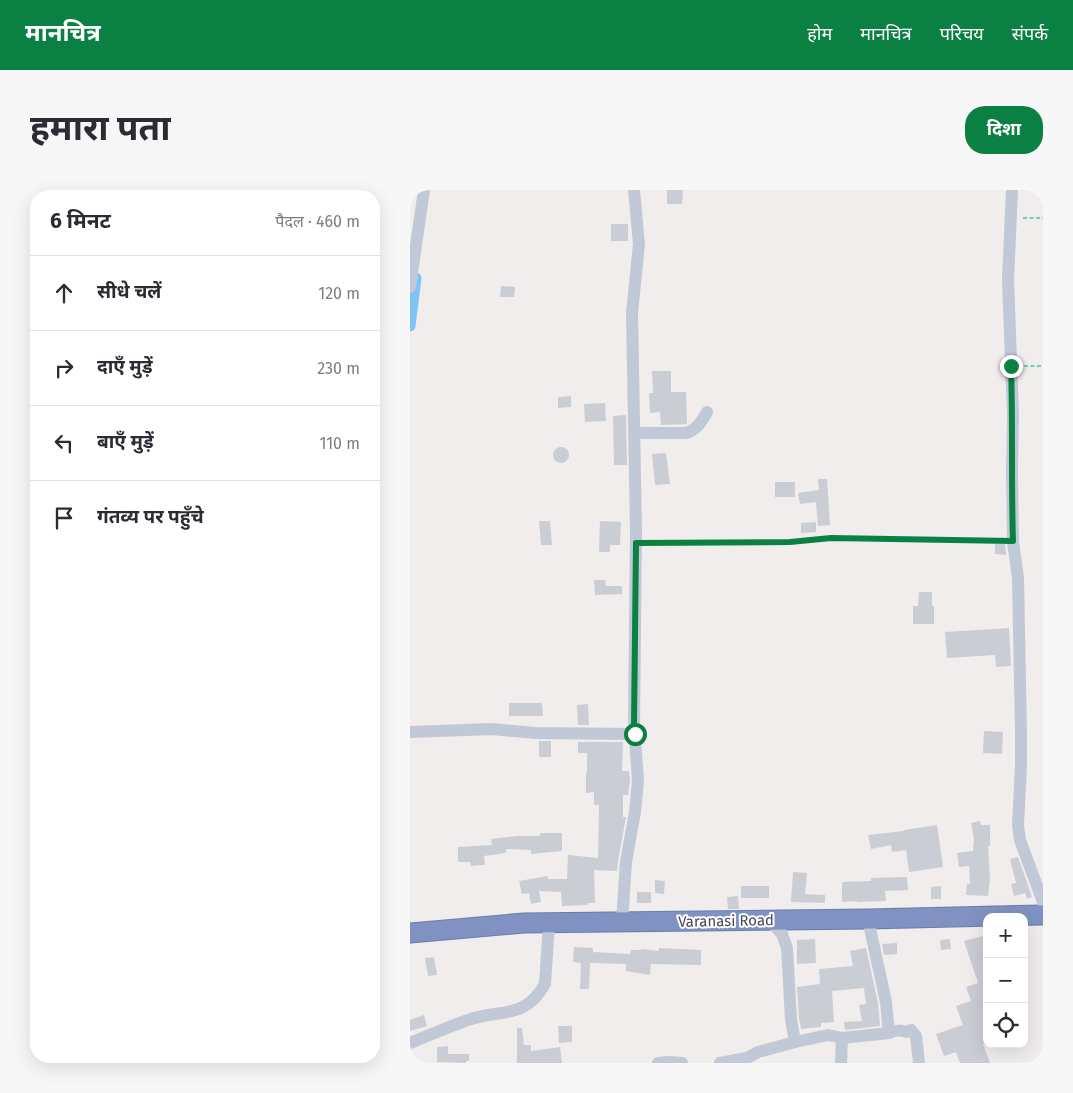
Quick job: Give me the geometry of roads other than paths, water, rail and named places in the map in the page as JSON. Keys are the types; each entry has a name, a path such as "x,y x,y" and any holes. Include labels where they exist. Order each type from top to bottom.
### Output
{"highway":[{"name":"Varanasi Road","path":"410,934 493,925 549,923 1043,915"}],"street":[{"path":"410,288 424,190"},
{"path":"622,922 626,862 638,781 634,725 636,543 632,313 639,244 634,190"},
{"path":"1012,190 1008,279 1013,415 1013,541 1018,578 1021,734 1018,832 1043,902"},
{"path":"634,433 686,434 692,432 697,427 707,412"},
{"path":"410,732 492,729 535,733 635,734"},
{"path":"868,919 886,1002 889,1033"},
{"path":"770,920 782,934 787,948 791,1013 795,1042"},
{"path":"410,1044 473,1018 514,1012 534,999 545,984 549,923"},
{"path":"720,1063 747,1058 758,1052 828,1035 842,1038 901,1030 907,1032 911,1030 916,1036 919,1063"},
{"path":"842,1038 842,1063"},
{"path":"658,1063 682,1063"}],"waterway":[{"path":"410,326 416,278"}]}
